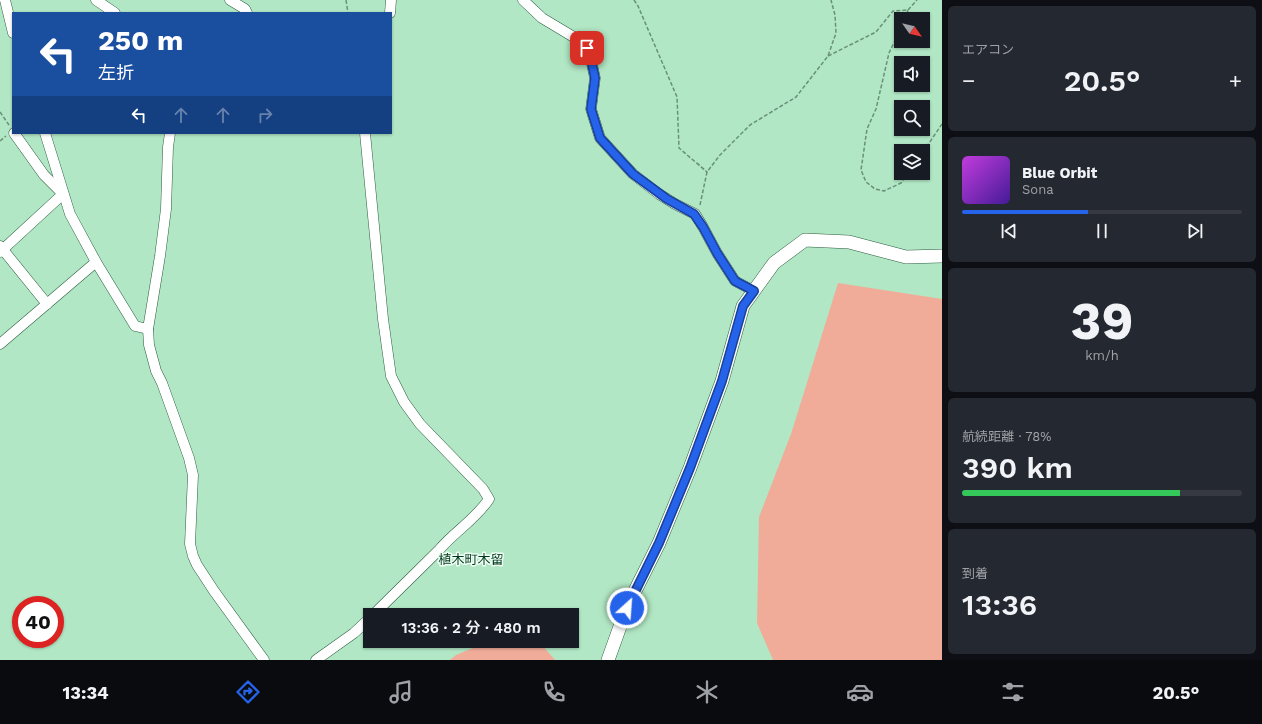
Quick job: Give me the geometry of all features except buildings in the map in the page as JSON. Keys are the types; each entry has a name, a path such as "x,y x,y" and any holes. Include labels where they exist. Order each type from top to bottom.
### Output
{"street":[{"path":"5,0 12,29"},
{"path":"96,0 114,12"},
{"path":"230,0 245,9 246,12"},
{"path":"390,12 391,0"},
{"path":"523,0 542,18 577,39 587,48 595,78 591,109 600,138 633,174 659,194 694,214 735,281 754,291"},
{"path":"14,134 44,175 63,194"},
{"path":"45,134 70,214 96,262 136,326 148,328"},
{"path":"170,134 166,209 148,328 149,344 156,371 162,383 189,458 193,475 190,544 193,556 197,565 214,590 264,660"},
{"path":"365,134 383,318 391,376 404,402 420,424 483,489 489,499 483,508 449,539 380,608"},
{"path":"47,304 1,249 63,194"},
{"path":"608,660 627,608 659,543 690,468 722,381 743,306 774,263 805,240 849,242 906,257 942,256"},
{"path":"0,344 96,262"},
{"path":"316,660 354,633 363,625"}],"path":[{"path":"346,0 348,12"},
{"path":"634,0 677,96 679,148 707,172"},
{"path":"694,214 700,206 707,172 720,155 750,125 796,97 828,56 836,33 835,15 831,0"},
{"path":"828,56 876,32 893,11 908,10 917,0"},
{"path":"894,43 889,53 876,109 867,129 861,170 866,182 875,189 884,190 901,183 903,180"},
{"path":"0,112 12,130"},
{"path":"928,144 942,124"},
{"path":"697,163 707,172"}],"shaded area":[{"path":"838,283 942,299 942,660 773,660 757,623 759,517 791,434"},
{"path":"473,648 544,648 555,660 450,660 456,655"}],"district":[{"name":"植木町木留","path":"471,559"}],"route":[{"path":"587,48 595,78 591,109 600,138 633,174 659,194 694,214 735,281 754,291 743,306 722,381 690,468 659,543 627,608"}]}
